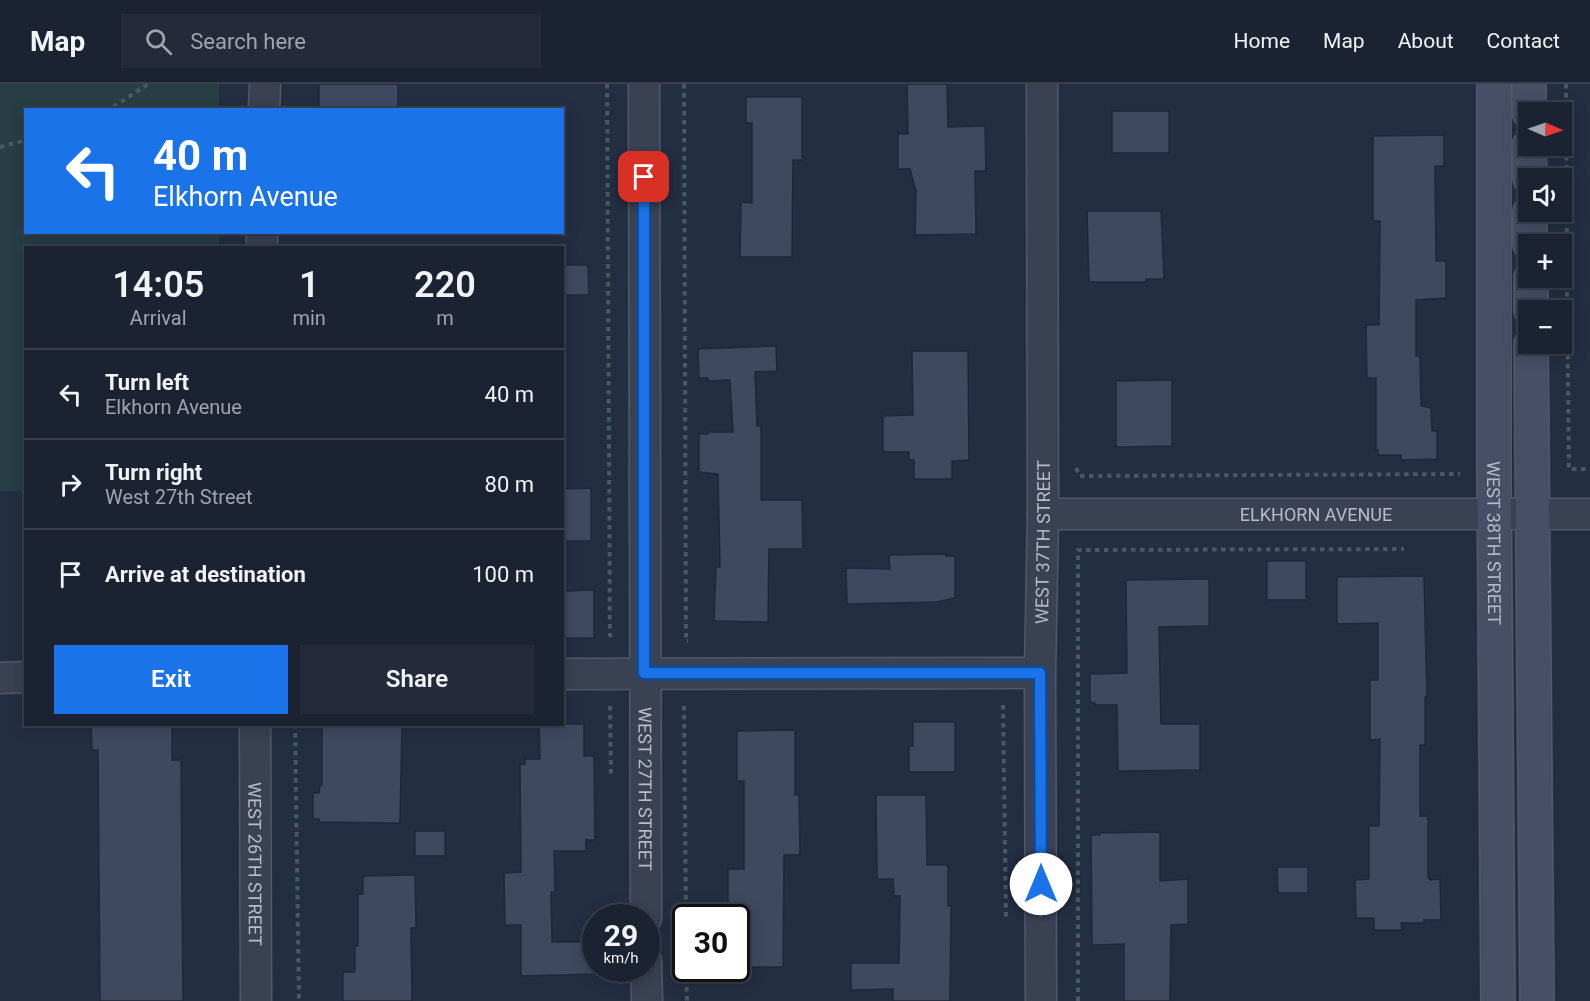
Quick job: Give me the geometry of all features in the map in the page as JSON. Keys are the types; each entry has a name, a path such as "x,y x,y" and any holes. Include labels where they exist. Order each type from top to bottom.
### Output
{"street":[{"path":"264,108 265,84"},
{"name":"WEST 27TH STREET","path":"644,84 646,904"},
{"name":"WEST 37TH STREET","path":"1041,1001 1042,84"},
{"name":"WEST 38TH STREET","path":"1494,84 1494,514 1498,1001"},
{"path":"1529,84 1529,102"},
{"path":"1531,354 1538,1001"},
{"name":"ELKHORN AVENUE","path":"1043,514 1590,514"},
{"path":"564,674 1040,673"},
{"path":"0,678 24,677"},
{"name":"WEST 26TH STREET","path":"255,726 255,1001"},
{"path":"647,982 647,1001"}],"path":[{"path":"109,108 148,84"},
{"path":"607,84 610,635 621,644 611,644"},
{"path":"684,84 686,641 698,640"},
{"path":"1566,84 1569,469 1590,469"},
{"path":"0,147 24,141"},
{"path":"1080,476 1470,474"},
{"path":"1078,1001 1078,550 1408,549"},
{"path":"610,703 611,787"},
{"path":"684,705 686,904"},
{"path":"1003,705 1006,927"},
{"path":"295,726 299,1001"},
{"path":"686,982 687,1001"}],"green space":[{"path":"0,84 219,84 219,108 24,108 24,234 219,234 219,246 24,246 24,491 0,491"}],"building":[{"path":"319,84 398,84 398,108 319,108"},
{"path":"907,84 947,84 948,127 985,126 986,171 975,171 976,234 915,235 916,191 910,169 898,169 898,134 908,134"},
{"path":"746,97 802,97 802,160 793,160 792,257 740,257 741,202 752,203 752,123 746,123"},
{"path":"1112,111 1169,111 1169,153 1112,153"},
{"path":"1444,135 1444,166 1435,166 1436,261 1446,261 1446,298 1416,300 1416,356 1420,356 1421,406 1431,408 1432,431 1437,431 1437,459 1401,460 1401,455 1378,455 1378,450 1376,450 1376,378 1367,378 1366,325 1379,325 1380,221 1373,221 1373,136"},
{"path":"1087,211 1161,211 1164,279 1146,279 1146,282 1089,282"},
{"path":"564,265 588,265 589,295 564,295"},
{"path":"776,346 777,371 755,372 757,426 761,426 761,500 802,500 803,549 769,549 768,622 714,621 716,567 720,567 718,474 699,472 699,434 733,432 730,380 708,381 708,378 699,378 698,349"},
{"path":"912,351 968,351 969,460 952,461 952,479 914,479 914,460 909,460 909,452 883,452 883,416 913,415"},
{"path":"1172,380 1172,446 1116,447 1116,381"},
{"path":"591,488 591,541 564,541 564,489"},
{"path":"946,554 946,556 955,556 955,598 937,602 847,604 846,568 890,569 889,555"},
{"path":"1267,561 1306,561 1306,600 1267,600"},
{"path":"1424,576 1427,697 1425,697 1425,745 1420,745 1420,816 1428,816 1428,877 1430,880 1440,879 1441,920 1401,923 1402,930 1374,930 1374,918 1356,918 1355,880 1369,879 1369,826 1379,826 1380,739 1370,740 1370,680 1378,680 1378,623 1337,624 1337,577"},
{"path":"1209,579 1209,626 1159,627 1161,724 1200,724 1200,770 1118,771 1117,705 1095,705 1090,702 1090,674 1127,673 1126,580"},
{"path":"594,590 594,638 564,638 564,591"},
{"path":"913,722 955,722 955,772 909,772 909,746 913,746"},
{"path":"584,724 584,756 594,756 595,840 586,840 586,851 554,851 555,892 551,892 552,942 582,942 582,974 521,976 521,925 505,925 504,873 521,872 520,764 525,764 525,759 540,759 539,726"},
{"path":"91,726 172,726 172,760 181,760 183,1001 100,1001 98,750 92,750"},
{"path":"322,726 402,726 400,823 319,822 319,819 313,819 313,793 319,793 320,785 322,785"},
{"path":"795,730 795,795 799,795 800,855 784,855 783,967 750,967 750,904 728,904 728,869 744,869 744,781 737,781 737,731"},
{"path":"876,795 926,795 927,865 948,865 948,906 951,906 950,1001 893,1001 893,989 851,990 851,963 899,963 900,896 894,896 893,879 877,879"},
{"path":"415,831 445,831 445,856 415,856"},
{"path":"1160,832 1160,881 1188,879 1188,924 1171,925 1170,1001 1124,1001 1124,944 1092,945 1091,835"},
{"path":"1277,867 1308,867 1308,893 1278,893"},
{"path":"415,875 416,928 411,928 412,1001 343,1001 343,972 355,972 355,946 358,946 358,894 363,894 363,876"}],"route":[{"path":"644,177 644,673 1040,673 1041,884"}]}
